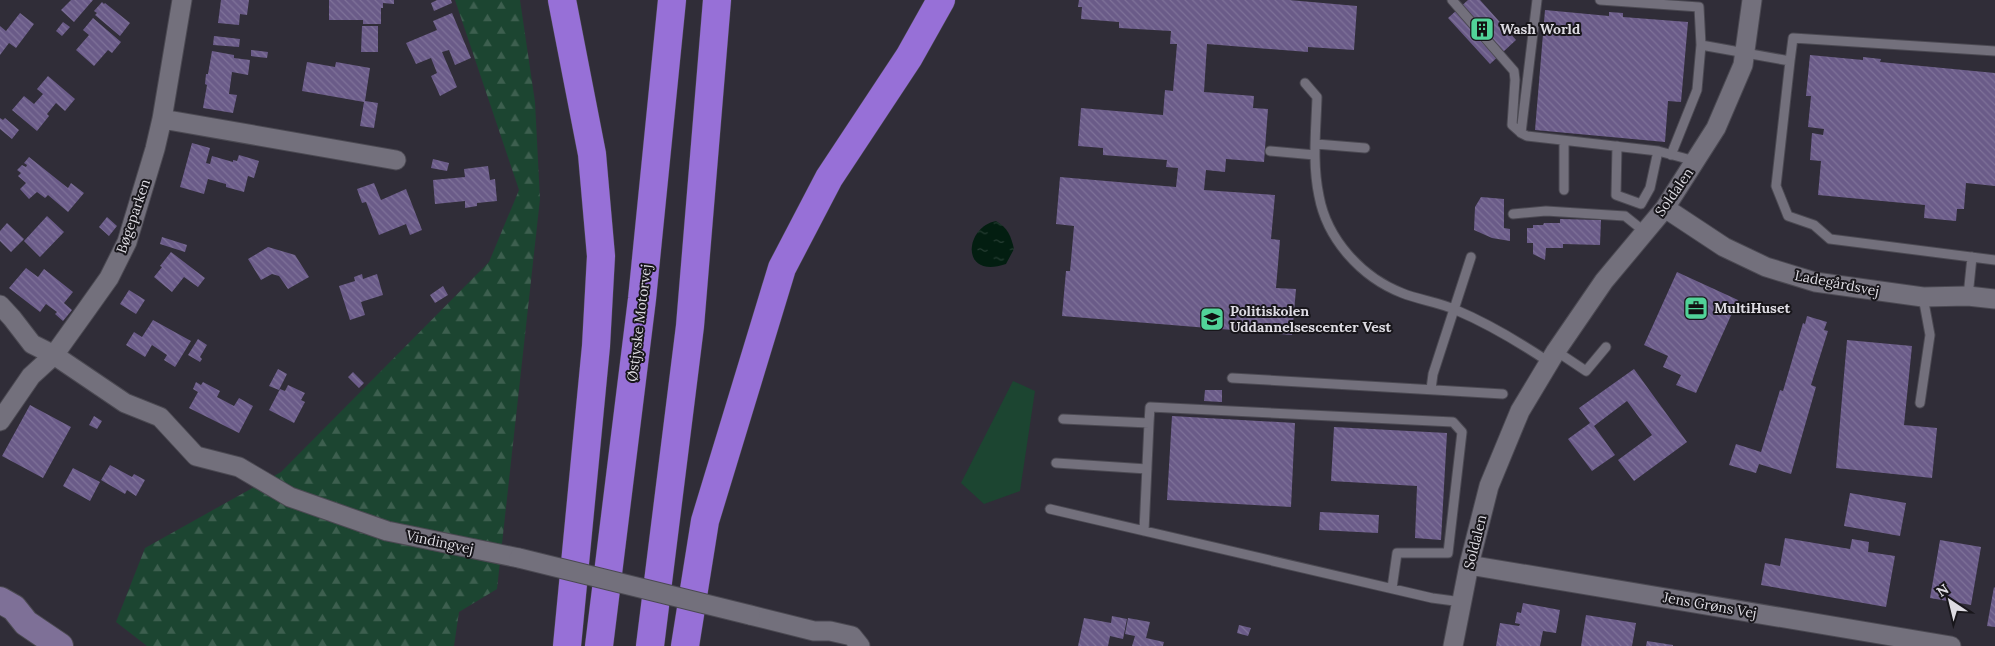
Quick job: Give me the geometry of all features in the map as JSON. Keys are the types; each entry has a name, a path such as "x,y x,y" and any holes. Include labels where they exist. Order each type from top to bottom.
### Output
{"highway":[{"path":"562,0 592,154 601,256 596,346 567,646"},
{"name":"Østjyske Motorvej","path":"599,646 642,299 672,0"},
{"path":"650,646 690,326 717,0"},
{"path":"685,646 705,521 782,268 829,178 908,57 941,0"}],"street":[{"name":"Bøgeparken","path":"54,356 109,278 127,242 162,119 182,0"},
{"name":"Soldalen","path":"1454,646 1469,565 1490,486 1520,411 1552,356 1604,281 1665,208 1716,128 1743,65 1752,0"},
{"path":"162,119 396,160"},
{"name":"Ladegårdsvej","path":"1665,208 1724,247 1766,267 1815,282 1923,297 1968,296 1995,299"},
{"name":"Vindingvej","path":"0,305 32,344 54,356 125,403 160,417 196,456 239,467 290,496 387,531 519,558 814,631 830,631 852,636 860,646"},
{"path":"0,421 31,376 54,356"},
{"name":"Jens Grøns Vej","path":"1469,565 1951,646"},
{"path":"0,600 14,608 26,623 60,646"}],"lane":[{"path":"1452,0 1514,71 1516,80 1512,125 1521,133 1527,136 1564,141 1658,151 1696,161"},
{"path":"1521,133 1537,0"},
{"path":"1600,0 1699,4 1701,45 1698,90 1671,154"},
{"path":"1995,51 1793,38 1776,186 1788,216 1814,225 1830,239 1995,260"},
{"path":"1701,45 1790,62"},
{"path":"1305,84 1317,97 1315,168 1319,198 1331,229 1348,256 1367,275 1400,293 1454,309 1586,371 1606,347"},
{"path":"1564,141 1564,190"},
{"path":"1316,144 1365,148"},
{"path":"1617,146 1616,194 1641,204 1650,188 1658,151"},
{"path":"1270,151 1315,154"},
{"path":"1513,214 1546,211 1626,216 1645,232"},
{"path":"1968,296 1972,257"},
{"path":"1431,389 1433,374 1471,258"},
{"path":"1920,403 1930,335 1923,297"},
{"path":"1232,378 1503,394"},
{"path":"1144,531 1150,407 1453,422 1462,432 1448,553 1397,553 1392,588"},
{"path":"1063,419 1149,423"},
{"path":"1056,463 1147,469"},
{"path":"1050,509 1392,588 1462,602"}],"green space":[{"path":"455,0 520,0 535,102 540,199 497,589 459,612 454,646 147,646 116,622 145,548 281,472 489,262 519,190"},
{"path":"1013,381 1035,391 1020,491 984,504 961,483"}],"water":[{"path":"996,221 1008,233 1014,249 1006,264 991,267 981,265 974,259 972,251 973,241 985,225"}],"building":[{"path":"71,0 93,0 74,22 61,10"},
{"path":"221,0 249,0 247,15 240,14 239,25 218,23"},
{"path":"329,0 394,0 394,4 383,3 383,8 381,8 381,24 363,24 363,20 329,20"},
{"path":"437,0 451,0 452,3 434,11 431,3"},
{"path":"1079,0 1289,0 1357,6 1354,50 1308,47 1308,52 1207,44 1204,92 1254,96 1253,108 1268,109 1264,162 1226,159 1225,172 1206,170 1204,190 1275,195 1271,239 1280,240 1276,288 1296,289 1292,335 1062,316 1066,271 1070,271 1074,226 1056,224 1060,177 1176,187 1178,168 1166,167 1167,160 1103,155 1103,148 1078,146 1081,108 1163,115 1165,90 1173,91 1177,44 1170,44 1171,31 1119,28 1119,22 1081,19 1082,7 1078,7"},
{"name":"Wash World","path":"1468,0 1480,0 1516,40 1490,64 1448,18"},
{"path":"102,2 130,23 120,36 95,15 97,13 94,11"},
{"path":"1545,10 1609,16 1609,12 1623,13 1623,17 1688,22 1681,102 1668,101 1665,142 1535,130"},
{"path":"20,13 34,24 16,48 9,43 0,55 0,26 6,31"},
{"path":"452,13 471,58 455,65 449,50 442,52 457,87 440,96 431,76 437,73 431,58 416,64 406,43 437,30 433,21"},
{"path":"93,18 121,42 112,53 108,50 94,66 76,50 89,35 83,30"},
{"path":"63,22 70,27 62,36 56,31"},
{"path":"362,26 378,26 378,52 361,52"},
{"path":"214,36 240,39 239,47 213,45"},
{"path":"251,50 268,52 267,58 251,56"},
{"path":"212,51 234,55 234,58 250,60 248,75 232,72 229,94 237,95 233,113 203,108 207,85 205,84 206,74 208,74"},
{"path":"1810,55 1863,60 1863,57 1881,59 1880,62 1995,73 1995,186 1966,183 1964,209 1957,209 1956,221 1924,218 1925,205 1818,195 1821,161 1810,160 1812,133 1823,135 1824,129 1808,127 1811,96 1806,96"},
{"path":"307,62 335,67 336,62 370,68 365,101 378,103 374,128 360,126 364,102 302,91"},
{"path":"48,76 75,99 65,111 56,103 47,114 49,116 37,131 12,110 24,96 34,104 43,94 37,89"},
{"path":"0,118 3,120 5,118 19,130 12,139 0,129"},
{"path":"192,143 210,148 206,163 210,164 212,156 233,162 233,160 237,161 239,155 259,161 254,178 248,176 244,192 208,179 204,194 180,187"},
{"path":"29,157 68,188 71,183 84,193 68,212 48,195 45,198 37,192 29,199 20,189 26,183 18,176 21,173 17,170 22,165 26,167 27,165 24,163"},
{"path":"433,159 449,163 447,171 431,168"},
{"path":"488,166 490,180 495,179 497,201 477,203 477,206 465,208 465,201 435,204 433,180 465,177 464,169"},
{"path":"374,183 381,200 406,189 422,230 410,235 406,224 379,235 366,202 362,203 357,189"},
{"path":"1481,197 1504,199 1504,228 1510,229 1510,241 1492,238 1474,230 1475,207"},
{"path":"47,216 64,232 40,257 24,241"},
{"path":"107,217 117,226 109,236 99,227"},
{"path":"1560,219 1601,220 1600,245 1563,244 1563,248 1546,248 1545,260 1533,254 1533,243 1527,243 1527,228 1533,228 1533,225 1543,225 1544,223 1560,223"},
{"path":"7,223 24,239 11,252 0,241 0,231"},
{"path":"162,237 187,245 185,252 160,244"},
{"path":"268,247 295,255 309,277 288,289 279,276 272,274 261,280 248,259"},
{"path":"171,252 205,278 198,287 184,277 172,292 154,277"},
{"path":"26,268 38,277 44,269 73,292 64,303 72,310 63,321 55,314 57,312 46,304 40,312 9,288"},
{"path":"1677,272 1738,300 1696,393 1676,385 1681,375 1663,367 1668,356 1644,345"},
{"path":"362,274 363,279 377,274 383,295 361,302 365,315 350,320 339,286 355,281 354,277"},
{"path":"443,286 448,295 435,303 430,295"},
{"path":"129,290 145,300 136,314 120,304"},
{"path":"1807,316 1827,322 1824,330 1828,331 1811,385 1816,387 1791,474 1759,464 1756,473 1729,465 1736,444 1761,452 1780,390 1783,391 1803,323 1805,324"},
{"path":"153,320 191,341 175,367 164,360 167,355 152,345 145,357 126,345 134,332 142,337"},
{"path":"198,339 207,345 200,357 202,359 200,362 188,355"},
{"path":"1847,340 1912,346 1904,425 1937,428 1932,478 1836,468"},
{"path":"278,369 287,374 279,390 269,386"},
{"path":"1634,369 1687,442 1634,481 1618,460 1652,435 1627,401 1594,426 1615,455 1592,471 1568,439 1590,423 1579,408"},
{"path":"353,372 364,383 359,388 348,377"},
{"path":"196,382 201,385 203,382 220,391 217,397 234,406 239,398 253,406 239,433 189,408 198,392 193,389"},
{"path":"288,385 305,393 301,400 305,402 294,423 269,410 280,389 285,391"},
{"path":"1205,390 1222,390 1222,402 1204,401"},
{"path":"30,405 71,427 43,478 2,456"},
{"path":"94,416 102,421 97,429 89,425"},
{"path":"1172,416 1295,423 1291,507 1167,500"},
{"path":"1334,427 1447,433 1441,540 1415,538 1417,486 1331,481"},
{"path":"110,465 132,477 134,474 145,480 136,496 127,490 125,494 101,480"},
{"path":"73,468 100,482 90,501 63,486"},
{"path":"1850,493 1906,503 1900,536 1844,526"},
{"path":"1320,512 1379,515 1378,533 1319,530"},
{"path":"1785,538 1850,549 1852,539 1869,542 1868,552 1895,556 1886,607 1761,585 1765,563 1780,566"},
{"path":"1940,540 1981,547 1971,605 1930,598"},
{"path":"1995,588 1995,627 1987,626"},
{"path":"1523,603 1560,610 1556,633 1543,631 1540,646 1496,646 1500,623 1519,626 1520,624 1515,623 1517,612 1521,613"},
{"path":"1586,615 1636,623 1632,646 1581,646"},
{"path":"1112,616 1127,619 1123,639 1110,636 1108,646 1078,646 1084,618 1111,623"},
{"path":"1128,618 1150,622 1146,638 1164,642 1163,646 1132,646 1135,636 1125,634"},
{"path":"1239,625 1251,628 1248,636 1237,633"},
{"path":"1647,641 1673,645 1673,646 1646,646"}],"place":[{"name":"Wash World","path":"1482,29"},
{"name":"MultiHuset","path":"1696,308"},
{"name":"Politiskolen Uddannelsescenter Vest","path":"1212,319"}]}
